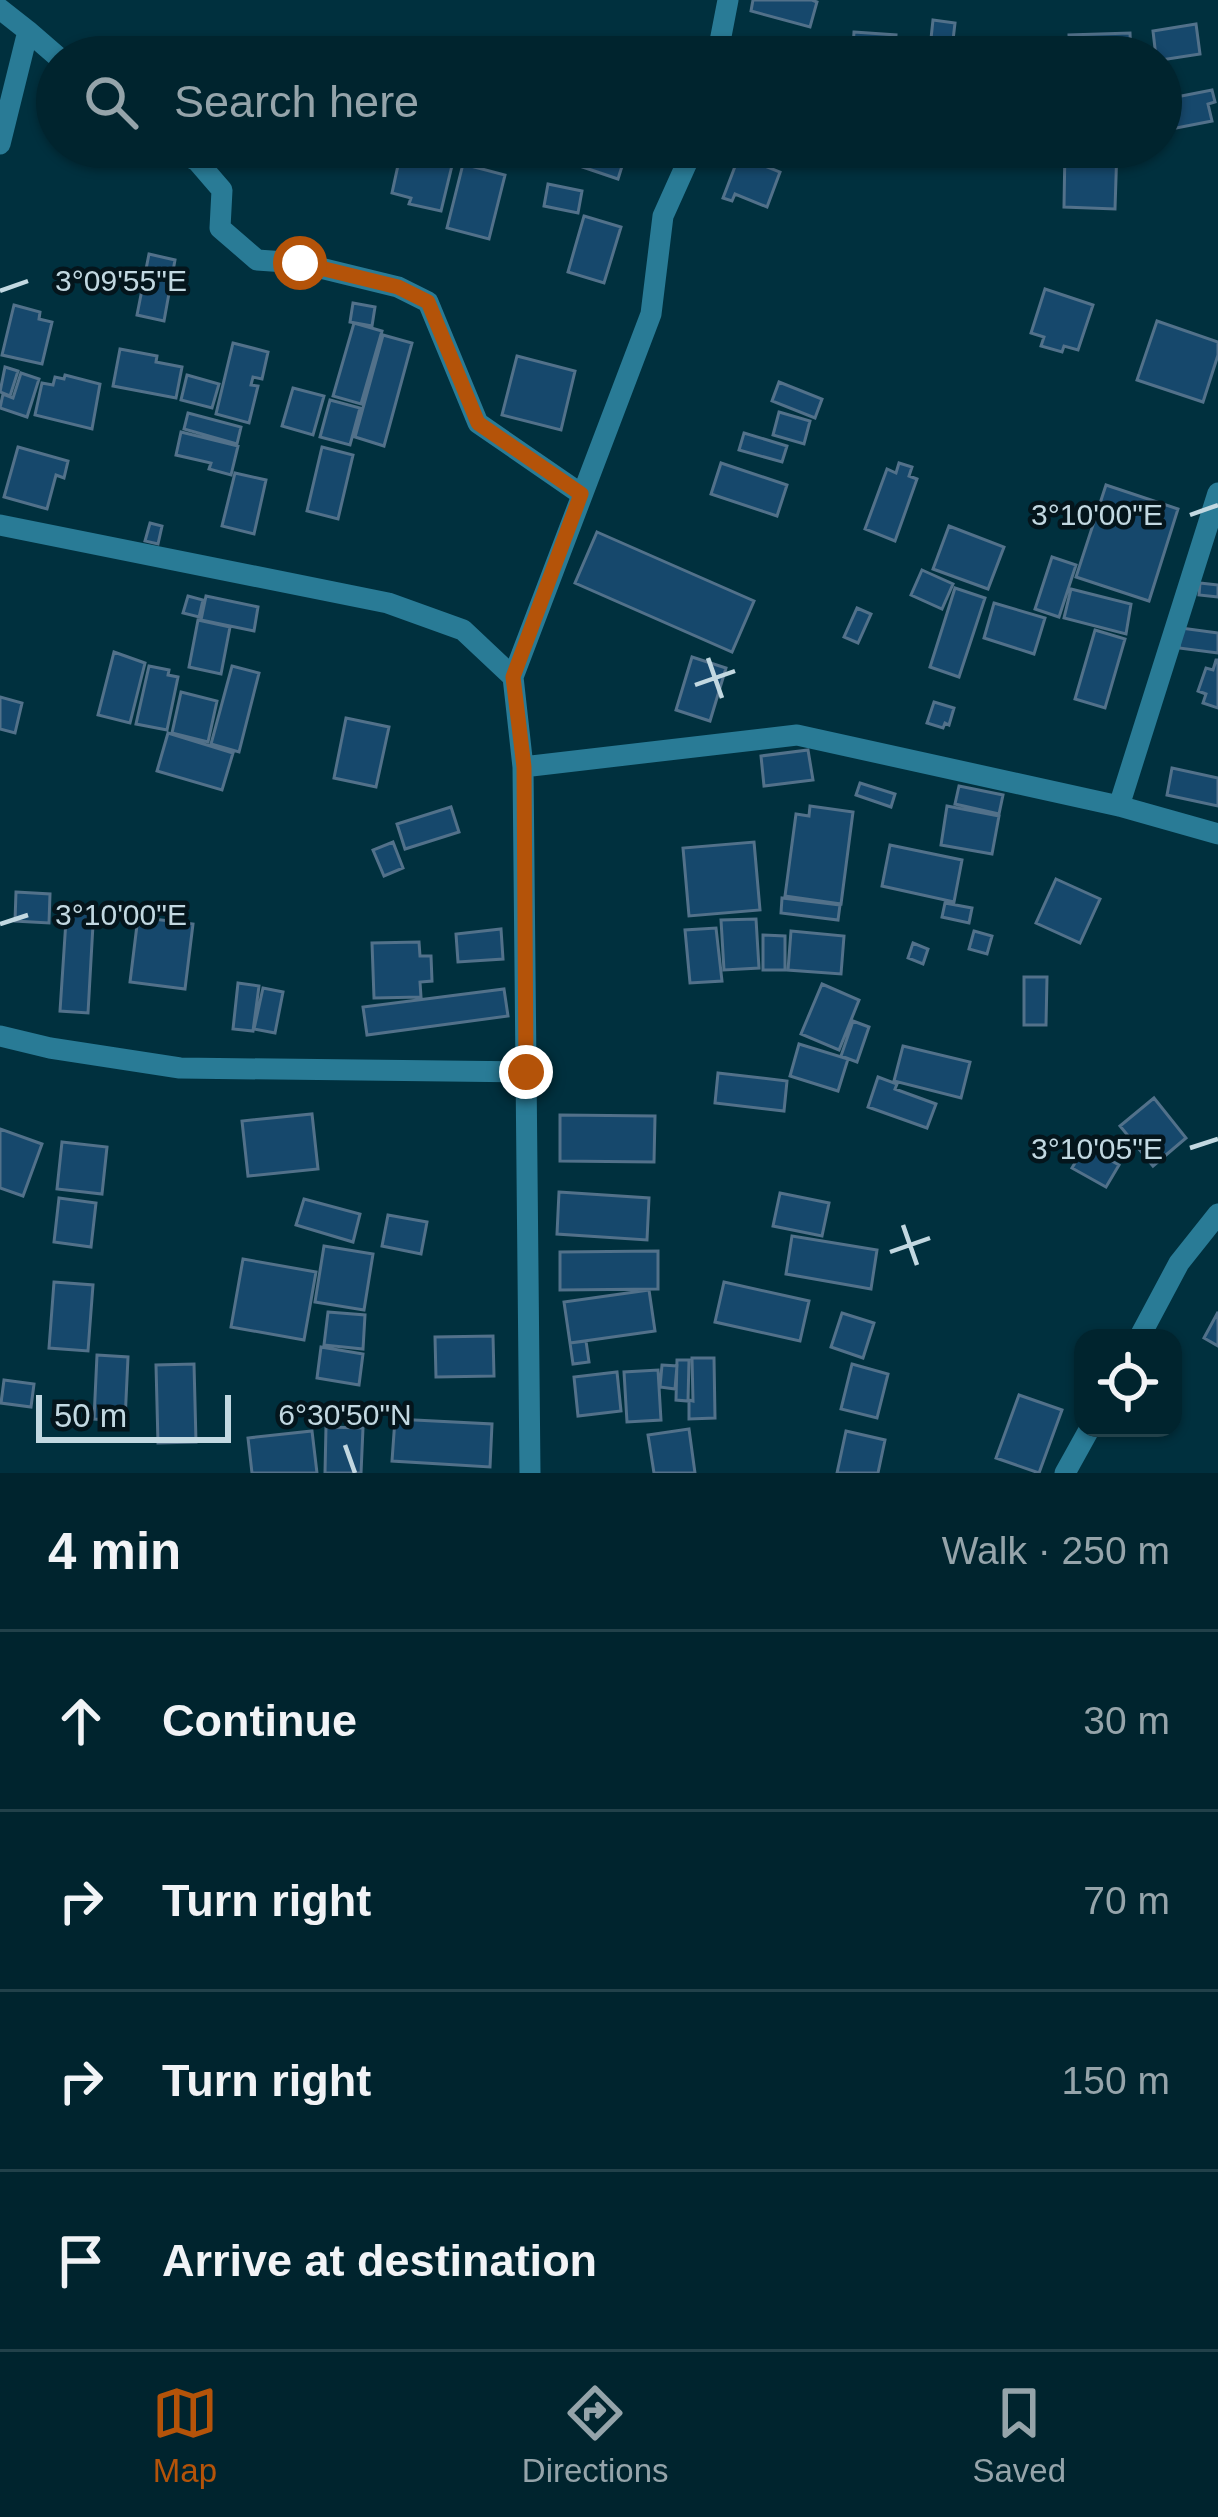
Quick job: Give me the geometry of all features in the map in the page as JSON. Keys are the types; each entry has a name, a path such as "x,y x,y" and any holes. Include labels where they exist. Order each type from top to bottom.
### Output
{"street":[{"path":"721,36 728,0"},
{"path":"0,8 36,38"},
{"path":"0,144 28,31"},
{"path":"203,168 222,190 220,228 257,260 300,263 398,287 428,302 478,423 581,494"},
{"path":"530,1473 524,767 513,677 650,314 663,216 685,168"},
{"path":"1119,806 1218,493"},
{"path":"0,525 388,602 463,630 513,677"},
{"path":"524,767 797,734 1119,806 1218,834"},
{"path":"0,1036 180,1068 526,1072"},
{"path":"1143,1329 1179,1263 1218,1214"},
{"path":"1065,1473 1085,1437"}],"building":[{"path":"753,0 817,2 810,27 751,11"},
{"path":"933,20 955,23 953,36 931,36"},
{"path":"1196,24 1200,54 1182,57 1182,36 1154,36 1153,31"},
{"path":"854,32 896,35 896,36 854,36"},
{"path":"1130,33 1130,36 1069,36"},
{"path":"1212,90 1215,102 1208,104 1212,121 1182,127 1182,96"},
{"path":"397,168 451,168 441,211 409,204 411,198 392,193"},
{"path":"462,168 505,175 489,239 447,228"},
{"path":"585,168 621,168 618,179"},
{"path":"734,168 780,172 767,207 735,194 732,201 723,198"},
{"path":"1065,168 1116,168 1115,209 1064,207"},
{"path":"548,184 582,191 578,213 544,206"},
{"path":"584,216 621,227 604,283 568,272"},
{"path":"149,254 175,260 164,321 137,315"},
{"path":"1045,289 1093,305 1078,350 1064,346 1062,352 1041,346 1044,337 1031,333"},
{"path":"353,303 375,307 372,326 350,322"},
{"path":"14,305 40,312 39,319 52,322 42,364 2,355"},
{"path":"1157,321 1218,342 1203,402 1137,380"},
{"path":"354,323 382,331 361,404 333,396"},
{"path":"383,335 412,343 384,446 355,437"},
{"path":"233,343 268,352 262,379 253,377 251,385 258,386 249,423 216,414"},
{"path":"120,349 182,367 176,398 113,386"},
{"path":"517,356 575,371 561,430 502,415"},
{"path":"5,367 18,371 10,396 0,392"},
{"path":"21,373 39,379 27,417 0,408 3,394 13,398"},
{"path":"65,375 100,384 92,429 35,415 42,383 53,385 55,377 64,379"},
{"path":"187,375 219,384 212,408 181,400"},
{"path":"779,382 822,399 815,418 772,401"},
{"path":"293,388 324,396 313,435 282,426"},
{"path":"330,400 360,408 350,445 320,437"},
{"path":"779,412 810,421 804,444 773,435"},
{"path":"188,413 241,427 237,444 184,429"},
{"path":"181,432 238,446 231,475 209,469 211,463 176,455"},
{"path":"744,433 787,446 782,462 739,450"},
{"path":"18,447 68,461 64,478 56,475 47,509 4,497"},
{"path":"322,447 353,455 338,519 307,511"},
{"path":"721,463 787,485 777,516 711,494"},
{"path":"899,463 912,467 909,476 917,479 895,541 865,529 887,469 896,473"},
{"path":"235,473 266,480 254,534 222,526"},
{"path":"1106,485 1178,509 1149,601 1076,577"},
{"path":"150,523 162,526 158,544 145,541"},
{"path":"949,526 1004,547 988,589 933,569"},
{"path":"597,532 754,601 732,652 575,583"},
{"path":"1052,557 1076,565 1059,617 1035,609"},
{"path":"922,570 953,584 942,609 911,595"},
{"path":"1200,583 1218,585 1218,597 1199,595"},
{"path":"955,588 985,598 959,677 930,667"},
{"path":"1071,589 1131,604 1126,634 1064,618"},
{"path":"188,596 203,600 199,617 183,613"},
{"path":"206,596 258,607 254,631 201,620"},
{"path":"994,603 1045,618 1034,654 984,638"},
{"path":"857,608 871,614 858,643 844,637"},
{"path":"198,620 230,627 221,674 189,667"},
{"path":"1181,628 1218,633 1218,653 1179,648"},
{"path":"1095,630 1125,639 1105,708 1075,699"},
{"path":"114,652 145,663 130,723 98,715"},
{"path":"692,657 726,668 710,721 676,710"},
{"path":"1216,660 1218,708 1203,703 1206,694 1198,691 1206,668 1213,670"},
{"path":"149,666 178,677 167,730 136,724"},
{"path":"232,666 259,673 239,752 211,744"},
{"path":"181,692 217,701 208,742 172,733"},
{"path":"0,697 22,703 15,733 0,729"},
{"path":"934,702 954,708 949,725 943,728 927,723"},
{"path":"346,718 389,727 376,787 334,778"},
{"path":"168,733 233,753 222,790 157,771"},
{"path":"808,750 813,780 764,786 761,756"},
{"path":"1172,768 1218,778 1218,806 1167,795"},
{"path":"860,783 895,794 891,807 856,795"},
{"path":"959,786 1003,795 999,814 955,804"},
{"path":"810,806 853,812 841,904 785,896 796,814 809,816"},
{"path":"947,806 999,816 992,854 941,845"},
{"path":"451,807 459,832 405,849 397,824"},
{"path":"393,842 403,868 384,876 373,850"},
{"path":"754,842 760,910 689,916 683,848"},
{"path":"890,845 962,860 954,902 882,886"},
{"path":"1056,879 1100,899 1080,943 1036,923"},
{"path":"16,892 50,894 49,923 15,921"},
{"path":"782,898 840,905 838,920 781,913"},
{"path":"945,903 972,908 969,923 942,917"},
{"path":"67,905 94,907 88,1013 60,1011"},
{"path":"138,917 193,924 185,989 130,982"},
{"path":"756,919 759,968 724,970 721,920"},
{"path":"716,928 722,981 690,983 685,930"},
{"path":"501,929 503,959 458,962 456,934"},
{"path":"791,931 844,936 841,974 788,970"},
{"path":"974,931 992,936 987,954 969,949"},
{"path":"763,935 785,936 785,970 763,970"},
{"path":"419,942 420,956 431,956 432,981 420,982 421,997 374,998 372,943"},
{"path":"913,943 928,949 923,964 908,958"},
{"path":"1024,977 1047,977 1046,1025 1024,1025"},
{"path":"238,983 259,986 253,1031 233,1029"},
{"path":"822,984 859,1000 839,1050 801,1034"},
{"path":"263,988 283,992 275,1033 254,1029"},
{"path":"504,989 508,1016 367,1035 363,1007"},
{"path":"853,1021 869,1027 857,1062 841,1056"},
{"path":"799,1044 848,1059 838,1091 790,1076"},
{"path":"903,1046 970,1062 961,1098 894,1081"},
{"path":"718,1073 787,1081 784,1111 715,1103"},
{"path":"878,1077 897,1084 895,1089 936,1104 927,1128 868,1107"},
{"path":"1154,1098 1186,1138 1153,1166 1120,1126"},
{"path":"312,1114 318,1169 248,1176 242,1121"},
{"path":"560,1115 655,1116 654,1162 560,1161"},
{"path":"0,1129 42,1144 23,1196 0,1188"},
{"path":"62,1142 107,1147 102,1194 57,1189"},
{"path":"1085,1146 1119,1165 1106,1187 1072,1168"},
{"path":"559,1192 649,1198 647,1240 557,1234"},
{"path":"780,1193 829,1203 822,1236 773,1226"},
{"path":"59,1198 96,1203 91,1247 54,1242"},
{"path":"304,1199 360,1214 353,1242 296,1225"},
{"path":"388,1215 427,1222 421,1254 382,1246"},
{"path":"792,1236 877,1250 871,1289 786,1274"},
{"path":"324,1246 373,1254 364,1310 315,1302"},
{"path":"658,1251 658,1289 560,1290 560,1252"},
{"path":"243,1259 316,1272 304,1340 231,1327"},
{"path":"54,1282 93,1285 88,1351 49,1348"},
{"path":"724,1282 809,1301 800,1341 715,1322"},
{"path":"649,1290 655,1331 570,1343 564,1302"},
{"path":"328,1312 365,1315 363,1349 324,1345"},
{"path":"1218,1312 1218,1346 1204,1338"},
{"path":"842,1313 874,1323 863,1358 831,1347"},
{"path":"493,1336 494,1376 436,1377 435,1337"},
{"path":"586,1341 589,1362 573,1364 570,1343"},
{"path":"321,1347 363,1354 359,1385 317,1378"},
{"path":"97,1355 128,1357 125,1421 94,1419"},
{"path":"692,1358 714,1358 715,1418 689,1419"},
{"path":"677,1360 689,1360 688,1401 676,1400"},
{"path":"194,1364 196,1442 158,1443 156,1365"},
{"path":"852,1364 888,1374 877,1418 841,1409"},
{"path":"662,1365 677,1366 675,1389 660,1387"},
{"path":"658,1370 661,1420 627,1422 624,1372"},
{"path":"617,1372 621,1411 578,1416 574,1377"},
{"path":"4,1380 34,1384 31,1407 1,1403"},
{"path":"1019,1395 1062,1410 1039,1473 996,1458"},
{"path":"395,1419 492,1424 490,1467 392,1461"},
{"path":"326,1427 363,1428 361,1473 325,1473"},
{"path":"689,1429 695,1473 654,1473 648,1435"},
{"path":"312,1431 317,1473 252,1473 248,1438"},
{"path":"846,1431 885,1440 878,1473 837,1473"}],"route":[{"path":"300,263 398,287 428,302 478,423 581,494 513,677 524,767 526,1072"}]}
